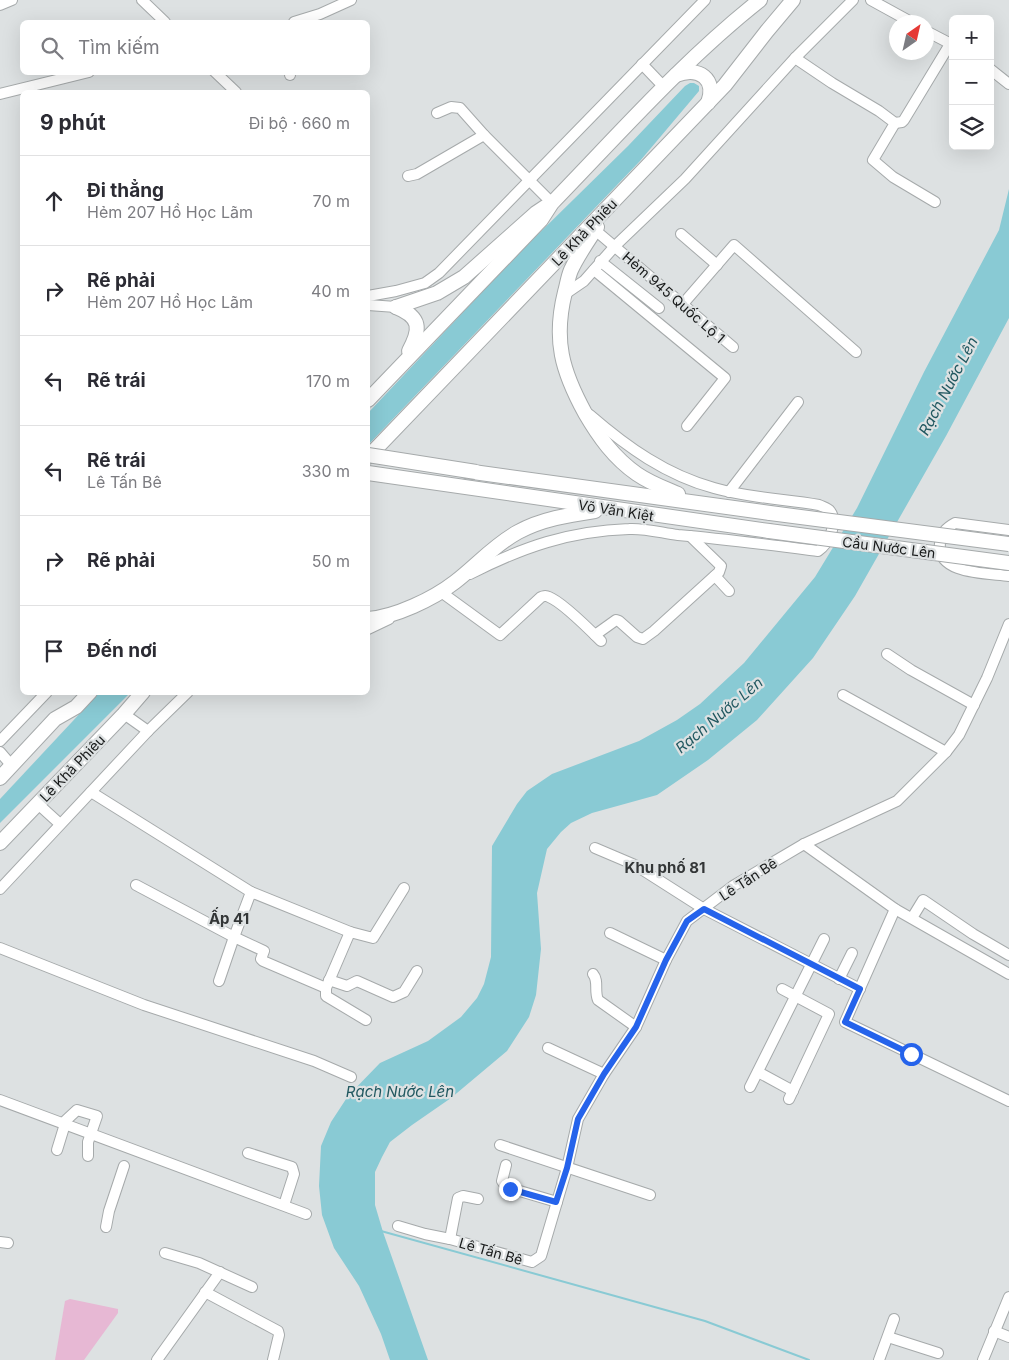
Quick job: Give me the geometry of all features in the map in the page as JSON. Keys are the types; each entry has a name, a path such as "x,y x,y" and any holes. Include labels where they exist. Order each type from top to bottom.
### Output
{"highway":[{"path":"742,14 745,0"},
{"path":"370,398 542,220 552,203 664,87 742,14 760,0"},
{"name":"Lê Khả Phiêu","path":"370,455 708,104 793,0"},
{"path":"676,75 690,72 704,76 711,89 708,104"},
{"path":"612,202 570,271 561,309 559,330 565,370 584,411 606,436 616,456 637,474 658,486 707,503"},
{"path":"396,307 437,293 464,277 536,213 552,203"},
{"path":"396,307 410,314 417,326 416,338 401,365"},
{"name":"Võ Văn Kiệt","path":"370,457 770,512"},
{"name":"Võ Văn Kiệt","path":"370,474 769,531"},
{"path":"370,619 381,618 441,592 456,582 510,537 534,524 550,519 608,509"},
{"name":"Cầu Nước Lên","path":"770,512 1009,544"},
{"name":"Cầu Nước Lên","path":"769,531 1009,563"},
{"path":"0,778 55,719 74,695"},
{"path":"55,719 76,707 87,695"},
{"name":"Lê Khả Phiêu","path":"0,843 142,695"}],"street":[{"path":"0,4 12,0"},
{"path":"142,0 163,20"},
{"path":"300,20 352,0"},
{"path":"370,296 425,283 448,265 706,0"},
{"path":"565,294 584,281 614,246 685,179 795,58 853,0"},
{"path":"871,0 898,15"},
{"path":"934,35 949,43"},
{"path":"935,202 893,177 873,160 896,124 904,120 949,47"},
{"path":"795,58 879,111 896,124"},
{"path":"642,64 664,87"},
{"path":"994,72 1009,84"},
{"path":"0,94 77,75"},
{"path":"218,75 234,90"},
{"path":"437,113 452,107 460,108 484,136 552,203"},
{"path":"408,176 417,174 484,136"},
{"name":"Hẻm 945 Quốc Lộ 1","path":"595,230 733,347"},
{"path":"681,234 717,265"},
{"path":"682,305 734,245 856,352"},
{"path":"600,262 659,308"},
{"path":"594,270 725,378 687,426"},
{"path":"370,306 396,307"},
{"path":"729,492 798,402"},
{"path":"456,582 513,554 548,541 600,531 632,528 818,552 824,547 831,533 833,516 829,509 819,505 714,489 677,476 620,440 606,436"},
{"path":"1009,530 955,523 948,527 941,535 940,546 940,554 946,562 960,569 1009,576"},
{"path":"441,592 500,635 541,597 546,596 558,603 598,638 616,620 620,621 637,637 643,639 654,632 721,569 721,566 690,536"},
{"path":"510,537 510,546 513,554"},
{"path":"715,576 729,591"},
{"path":"370,629 414,605"},
{"name":"Lê Tấn Bê","path":"398,1226 532,1262 541,1256 567,1168 578,1119 604,1074 636,1027 666,960 687,921 733,886 804,844 897,801 946,752 959,735 987,678 1009,624"},
{"path":"887,654 911,670 974,705"},
{"path":"0,741 44,695"},
{"path":"0,889 148,731 185,695"},
{"path":"843,695 946,752"},
{"path":"124,714 148,731"},
{"path":"0,752 12,766"},
{"path":"91,792 251,892 350,932 373,938 404,888"},
{"path":"38,804 60,824"},
{"path":"804,844 895,909 1009,974"},
{"path":"596,848 635,865 704,909 860,989"},
{"path":"136,885 264,952 261,959 263,961 328,984 347,986 357,981 393,997 404,992 417,971"},
{"path":"219,981 251,892"},
{"path":"912,918 924,900 973,934 1009,955"},
{"path":"895,909 845,1022 1009,1100"},
{"path":"350,932 328,984 326,996 366,1020"},
{"path":"610,933 666,960"},
{"path":"750,1087 824,939"},
{"path":"0,948 144,1005 314,1061 351,1077"},
{"path":"839,978 852,953"},
{"path":"593,974 598,1000 636,1027"},
{"path":"758,1072 791,1095 829,1014 782,989"},
{"path":"548,1048 604,1074"},
{"path":"0,1100 306,1214"},
{"path":"57,1150 64,1124 77,1110 97,1116 88,1142 88,1156"},
{"path":"500,1145 650,1195"},
{"path":"248,1152 292,1167 294,1174 284,1205"},
{"path":"506,1165 502,1181 506,1187 556,1202"},
{"path":"106,1227 109,1211 124,1166"},
{"path":"450,1239 458,1198 463,1196 478,1199"},
{"path":"165,1253 199,1263 252,1287"},
{"path":"157,1360 220,1272"},
{"path":"205,1292 278,1331 273,1360"},
{"path":"983,1360 1009,1297"},
{"path":"879,1360 894,1319"},
{"path":"994,1331 1009,1337"},
{"path":"888,1337 938,1353"}],"shaded area":[{"path":"70,1299 118,1309 118,1313 84,1360 55,1360 65,1301"}],"water":[{"path":"694,83 699,86 699,91 640,161 370,443 370,411 520,252 628,146 685,86"},
{"name":"Rạch Nước Lên","path":"1009,189 1009,318 946,436 855,596 813,658 757,720 708,760 657,795 592,813 571,823 561,832 547,849 537,893 541,949 536,995 529,1017 507,1051 451,1098 390,1142 382,1157 375,1172 375,1205 428,1360 390,1360 381,1334 359,1286 334,1248 322,1215 319,1186 321,1146 331,1122 348,1096 380,1063 428,1041 461,1017 477,998 484,984 491,957 492,846 527,791 552,774 639,741 677,720 700,704 744,663 815,577 857,508 924,372 999,230"},
{"path":"97,695 128,695 0,823 0,799"}],"waterway":[{"path":"381,1231 705,1321 809,1360"}],"district":[{"name":"Khu phố 81","path":"665,867"},
{"name":"Ấp 41","path":"229,918"}],"route":[{"path":"510,1189 556,1202 567,1168 578,1119 604,1074 636,1027 646,1001 687,921 704,909 860,989 845,1022 911,1054"}]}
